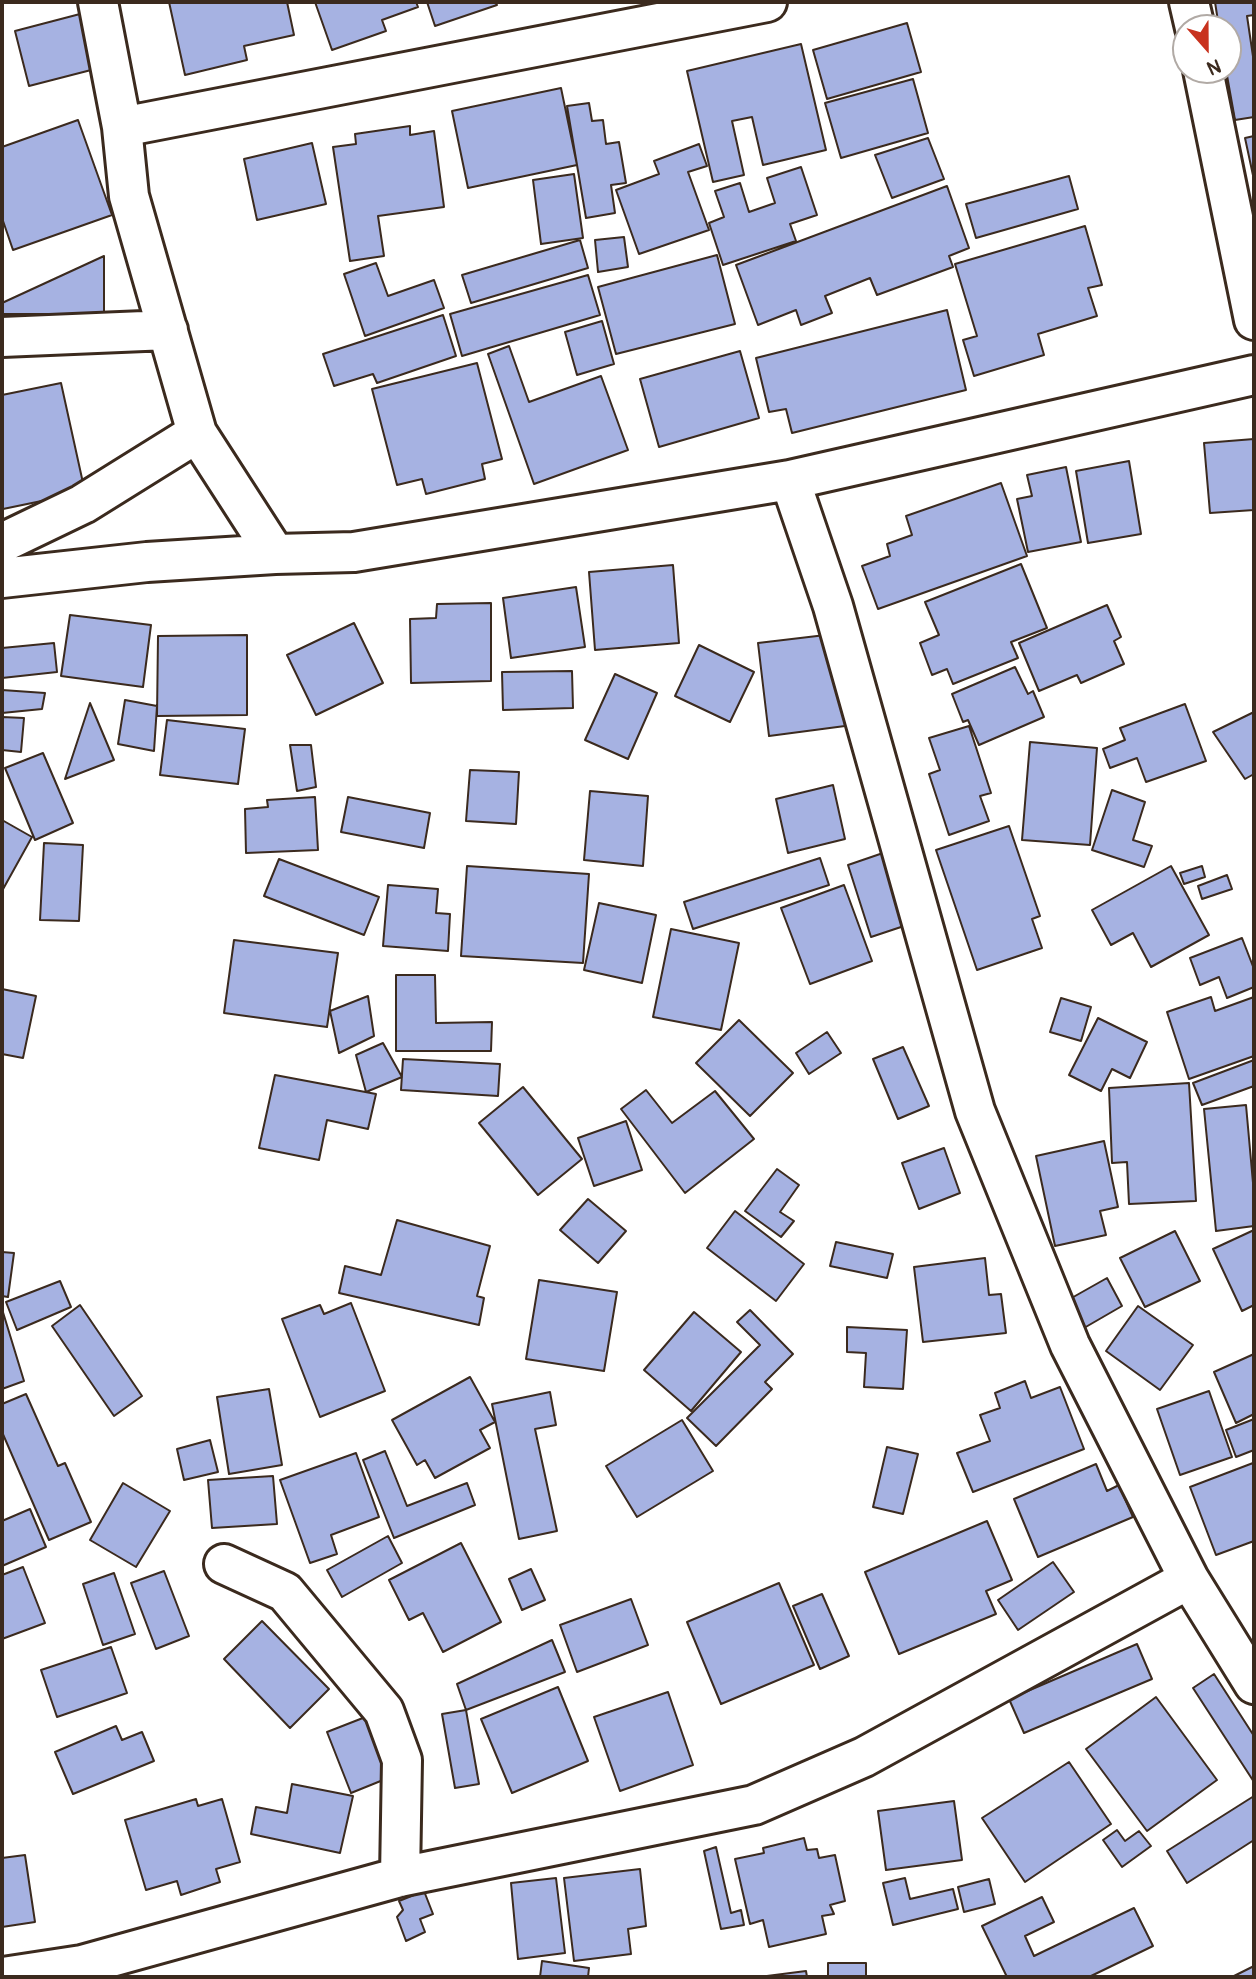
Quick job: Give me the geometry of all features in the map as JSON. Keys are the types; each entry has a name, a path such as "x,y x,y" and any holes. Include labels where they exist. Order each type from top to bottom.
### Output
{"street":[{"path":"97,2 122,127 129,196 197,433 275,554"},
{"path":"122,127 767,2"},
{"path":"1206,84 1254,320"},
{"path":"2,337 168,330"},
{"path":"2,579 147,562 354,552 790,480 1254,375"},
{"path":"2,543 83,504 197,433"},
{"path":"790,480 833,606 975,1111 1070,1345 1189,1579 1254,1684"},
{"path":"224,1564 285,1592 384,1712 402,1760 400,1877"},
{"path":"2,1977 82,1971 400,1877 754,1805 864,1758 1189,1579"}],"building":[{"path":"169,2 287,2 294,35 244,46 247,60 185,75"},
{"path":"315,2 416,2 418,7 382,20 386,31 332,50"},
{"path":"427,2 495,2 497,5 435,26"},
{"path":"1215,2 1254,2 1254,15 1247,16 1254,63 1254,117 1235,120 1229,84 1242,84 1242,14 1217,14"},
{"path":"80,14 95,69 29,86 15,31"},
{"path":"907,23 921,72 827,99 813,50"},
{"path":"801,44 826,150 763,165 752,117 732,121 744,175 713,182 687,71"},
{"path":"913,79 928,133 841,158 825,103"},
{"path":"561,88 577,165 468,188 452,111"},
{"path":"589,103 592,121 603,120 606,144 619,142 626,183 611,185 615,213 586,218 567,106"},
{"path":"78,120 112,215 13,250 2,218 2,147"},
{"path":"410,126 410,135 434,131 444,207 378,216 384,256 350,261 333,147 356,144 355,134"},
{"path":"1254,136 1254,180 1245,138"},
{"path":"928,138 944,179 892,198 875,155"},
{"path":"312,143 326,204 257,220 244,159"},
{"path":"699,144 707,166 688,172 709,230 639,254 616,190 659,174 654,161"},
{"path":"801,167 817,215 790,224 796,241 723,265 709,223 724,217 715,191 740,183 749,212 775,203 767,178"},
{"path":"574,174 583,238 541,244 533,180"},
{"path":"1069,176 1078,209 976,238 966,204"},
{"path":"947,186 969,248 949,256 953,267 877,295 870,278 825,296 832,313 801,325 796,310 758,325 736,265"},
{"path":"1085,226 1102,285 1088,288 1097,316 1038,334 1044,355 974,376 963,340 977,336 955,264"},
{"path":"624,237 628,267 598,272 595,240"},
{"path":"580,240 588,268 471,303 462,275"},
{"path":"717,255 735,324 616,354 598,287"},
{"path":"104,256 104,314 2,314 2,303"},
{"path":"376,263 388,296 434,280 444,308 365,336 344,274"},
{"path":"588,275 600,315 462,356 450,314"},
{"path":"947,310 966,390 792,433 786,409 769,412 756,358"},
{"path":"443,315 456,356 377,383 373,374 334,386 323,354"},
{"path":"602,321 614,364 577,375 565,332"},
{"path":"509,346 529,402 601,376 628,450 534,484 488,354"},
{"path":"740,351 759,418 659,447 640,379"},
{"path":"477,363 502,459 482,464 485,479 426,494 422,479 397,485 372,389"},
{"path":"61,383 85,492 3,509 2,395"},
{"path":"1254,439 1254,510 1210,513 1204,443"},
{"path":"1129,461 1141,534 1088,543 1076,471"},
{"path":"1066,467 1081,542 1028,552 1017,499 1032,496 1027,475"},
{"path":"1001,483 1027,556 878,609 862,566 890,556 887,544 912,535 906,516"},
{"path":"1021,564 1047,628 1011,642 1018,658 953,684 947,669 932,675 920,643 939,635 925,602"},
{"path":"673,565 679,643 595,650 589,572"},
{"path":"576,587 585,647 511,658 503,598"},
{"path":"491,603 491,681 411,683 410,619 436,618 437,604"},
{"path":"1107,605 1121,637 1114,641 1124,664 1081,683 1077,675 1039,691 1019,643"},
{"path":"70,615 151,625 143,687 61,676"},
{"path":"354,623 383,683 316,715 287,655"},
{"path":"834,634 845,726 769,736 758,643"},
{"path":"247,635 247,715 157,716 158,636"},
{"path":"54,643 57,672 2,678 2,648"},
{"path":"699,645 754,672 730,722 675,696"},
{"path":"1015,667 1028,694 1033,691 1044,717 979,745 968,720 963,722 952,694"},
{"path":"572,671 573,708 503,710 502,672"},
{"path":"615,674 657,693 628,759 585,740"},
{"path":"2,690 45,693 42,709 2,713"},
{"path":"125,700 157,706 154,751 118,744"},
{"path":"90,703 114,760 65,779"},
{"path":"1185,704 1206,761 1146,782 1137,758 1110,768 1103,749 1125,740 1120,728"},
{"path":"1254,712 1254,774 1245,779 1213,732"},
{"path":"2,717 24,718 21,752 2,750"},
{"path":"167,720 245,729 238,784 160,775"},
{"path":"969,726 991,793 980,796 989,821 949,835 929,774 940,770 929,738"},
{"path":"1030,742 1097,748 1090,845 1022,840"},
{"path":"290,745 311,745 316,787 297,791"},
{"path":"43,753 73,823 35,840 5,768"},
{"path":"470,770 519,772 516,824 466,821"},
{"path":"833,785 845,839 788,853 776,799"},
{"path":"1112,790 1145,802 1133,840 1152,846 1144,867 1092,850"},
{"path":"590,791 648,796 643,866 584,860"},
{"path":"315,797 318,850 246,853 245,809 268,807 267,800"},
{"path":"348,797 430,813 424,848 341,832"},
{"path":"2,820 32,837 2,891"},
{"path":"1009,826 1040,916 1032,919 1042,948 977,970 936,850"},
{"path":"44,843 83,845 79,921 40,920"},
{"path":"883,853 907,925 871,937 848,865"},
{"path":"820,858 829,885 693,929 684,902"},
{"path":"279,859 379,897 364,935 264,896"},
{"path":"467,866 589,874 583,963 461,956"},
{"path":"1171,866 1209,935 1151,967 1133,933 1111,945 1092,910"},
{"path":"1202,866 1205,877 1184,884 1180,873"},
{"path":"1227,875 1232,889 1202,899 1198,886"},
{"path":"388,885 438,889 436,913 450,914 448,951 383,946"},
{"path":"844,885 872,961 810,984 781,908"},
{"path":"599,903 656,915 642,983 584,970"},
{"path":"671,929 739,943 721,1030 653,1017"},
{"path":"1242,938 1254,969 1254,987 1227,998 1219,977 1200,985 1190,958"},
{"path":"234,940 338,953 327,1027 224,1013"},
{"path":"396,975 435,975 436,1023 492,1022 491,1051 396,1051"},
{"path":"2,989 36,996 23,1058 2,1054"},
{"path":"368,996 374,1036 339,1053 330,1011"},
{"path":"1211,997 1215,1011 1254,997 1254,1056 1189,1079 1167,1012"},
{"path":"1061,998 1091,1007 1081,1041 1050,1032"},
{"path":"1098,1018 1147,1042 1130,1078 1112,1069 1101,1091 1069,1075"},
{"path":"739,1020 793,1073 750,1116 696,1063"},
{"path":"827,1032 841,1053 809,1074 796,1053"},
{"path":"383,1043 402,1077 366,1092 356,1055"},
{"path":"903,1047 929,1106 898,1119 873,1059"},
{"path":"403,1059 500,1064 498,1096 401,1090"},
{"path":"1254,1060 1254,1086 1202,1105 1193,1083"},
{"path":"275,1075 376,1094 368,1129 327,1120 319,1160 259,1148"},
{"path":"1189,1083 1196,1201 1129,1204 1127,1162 1112,1163 1109,1088"},
{"path":"523,1087 582,1159 538,1195 479,1123"},
{"path":"646,1090 672,1123 715,1091 754,1139 685,1193 621,1109"},
{"path":"1246,1105 1254,1194 1254,1226 1216,1231 1204,1109"},
{"path":"626,1121 642,1170 594,1186 578,1138"},
{"path":"1104,1141 1118,1207 1100,1211 1106,1235 1055,1246 1036,1156"},
{"path":"944,1148 960,1193 919,1209 902,1163"},
{"path":"777,1169 799,1185 780,1212 794,1221 781,1237 745,1211"},
{"path":"588,1199 626,1231 598,1263 560,1230"},
{"path":"735,1211 804,1264 776,1301 707,1248"},
{"path":"397,1220 490,1246 477,1296 484,1298 479,1325 339,1293 345,1266 381,1275"},
{"path":"1254,1230 1254,1305 1242,1311 1213,1249"},
{"path":"1175,1231 1200,1281 1145,1307 1120,1258"},
{"path":"836,1242 893,1254 887,1278 830,1266"},
{"path":"2,1252 14,1253 8,1297 2,1296"},
{"path":"985,1258 989,1295 1001,1294 1006,1333 923,1342 914,1267"},
{"path":"1107,1278 1122,1306 1084,1328 1068,1300"},
{"path":"539,1280 617,1292 604,1371 526,1359"},
{"path":"60,1281 71,1307 17,1330 6,1302"},
{"path":"351,1303 385,1391 320,1417 282,1319 320,1305 324,1314"},
{"path":"80,1305 142,1396 114,1416 52,1326"},
{"path":"1138,1306 1193,1345 1160,1390 1106,1351"},
{"path":"2,1309 24,1381 2,1389"},
{"path":"750,1310 793,1354 765,1382 772,1389 716,1446 687,1418 760,1345 737,1322"},
{"path":"694,1312 741,1352 691,1411 644,1370"},
{"path":"847,1327 907,1330 903,1389 864,1387 866,1353 847,1352"},
{"path":"1254,1354 1254,1414 1236,1423 1214,1372"},
{"path":"470,1377 495,1422 480,1430 490,1448 435,1478 425,1460 417,1465 392,1420"},
{"path":"1025,1381 1031,1398 1060,1387 1084,1449 973,1492 957,1453 990,1441 980,1415 1000,1408 995,1393"},
{"path":"269,1389 282,1465 229,1474 217,1397"},
{"path":"1209,1391 1232,1457 1180,1475 1157,1409"},
{"path":"550,1392 556,1425 535,1429 557,1531 519,1539 492,1404"},
{"path":"26,1394 58,1466 65,1463 91,1522 49,1540 2,1432 2,1404"},
{"path":"1254,1419 1254,1450 1236,1457 1226,1430"},
{"path":"682,1420 713,1471 637,1517 606,1466"},
{"path":"210,1440 218,1472 184,1480 177,1449"},
{"path":"887,1447 918,1454 903,1514 873,1507"},
{"path":"385,1451 407,1506 467,1483 475,1505 394,1538 363,1460"},
{"path":"356,1453 379,1517 331,1535 337,1554 310,1563 280,1480"},
{"path":"1253,1463 1254,1541 1216,1555 1190,1487"},
{"path":"1096,1464 1107,1491 1119,1485 1133,1517 1038,1557 1014,1499"},
{"path":"273,1476 277,1524 212,1528 208,1480"},
{"path":"123,1483 170,1511 136,1567 90,1540"},
{"path":"30,1509 46,1547 2,1566 2,1521"},
{"path":"987,1521 1012,1580 986,1591 996,1614 899,1654 865,1572"},
{"path":"388,1536 402,1563 342,1597 327,1570"},
{"path":"461,1543 501,1622 443,1652 423,1613 409,1620 389,1580"},
{"path":"1053,1562 1074,1592 1018,1630 998,1600"},
{"path":"23,1567 45,1623 2,1639 2,1575"},
{"path":"531,1569 545,1600 522,1610 509,1579"},
{"path":"164,1571 189,1636 156,1649 131,1583"},
{"path":"114,1573 135,1634 103,1645 83,1584"},
{"path":"779,1583 814,1665 721,1704 687,1622"},
{"path":"822,1594 849,1656 820,1669 793,1606"},
{"path":"631,1599 648,1645 577,1672 560,1625"},
{"path":"262,1621 329,1689 290,1728 224,1659"},
{"path":"552,1640 565,1672 466,1710 457,1684"},
{"path":"1137,1644 1152,1679 1024,1733 1009,1699"},
{"path":"111,1647 127,1693 57,1717 41,1670"},
{"path":"1214,1674 1254,1736 1254,1782 1193,1688"},
{"path":"558,1687 588,1761 512,1793 481,1719"},
{"path":"668,1692 693,1765 620,1791 594,1717"},
{"path":"1156,1697 1217,1780 1147,1831 1086,1749"},
{"path":"466,1710 479,1784 455,1788 442,1714"},
{"path":"368,1716 393,1776 351,1793 327,1732"},
{"path":"116,1726 122,1740 142,1732 154,1761 73,1794 55,1752"},
{"path":"1069,1762 1111,1824 1025,1882 982,1818"},
{"path":"292,1784 353,1796 340,1853 251,1834 256,1807 287,1813"},
{"path":"1254,1796 1254,1840 1187,1883 1167,1851"},
{"path":"196,1799 198,1806 222,1799 240,1862 216,1869 220,1882 181,1895 177,1881 146,1890 125,1820"},
{"path":"954,1801 962,1860 886,1870 878,1811"},
{"path":"1117,1830 1125,1841 1139,1831 1151,1846 1122,1867 1103,1840"},
{"path":"804,1838 807,1850 817,1849 819,1858 835,1855 845,1901 830,1905 834,1914 822,1916 826,1934 769,1947 763,1920 750,1924 735,1859 764,1853 763,1848"},
{"path":"716,1847 731,1913 741,1910 744,1925 721,1929 704,1851"},
{"path":"25,1855 35,1922 2,1927 2,1858"},
{"path":"640,1869 646,1926 628,1929 631,1954 574,1961 564,1878"},
{"path":"556,1878 565,1953 518,1959 511,1883"},
{"path":"905,1878 910,1899 953,1889 958,1909 893,1925 883,1883"},
{"path":"989,1879 995,1904 964,1912 958,1887"},
{"path":"424,1891 433,1914 420,1919 425,1932 406,1941 397,1917 403,1910 399,1901"},
{"path":"1042,1897 1054,1922 1025,1936 1034,1956 1134,1908 1153,1946 1089,1977 1007,1977 982,1926"},
{"path":"542,1961 589,1968 588,1977 540,1977"},
{"path":"828,1963 866,1963 866,1977 828,1977"},
{"path":"1254,1966 1254,1977 1232,1977"},
{"path":"806,1971 807,1977 759,1977"}]}
